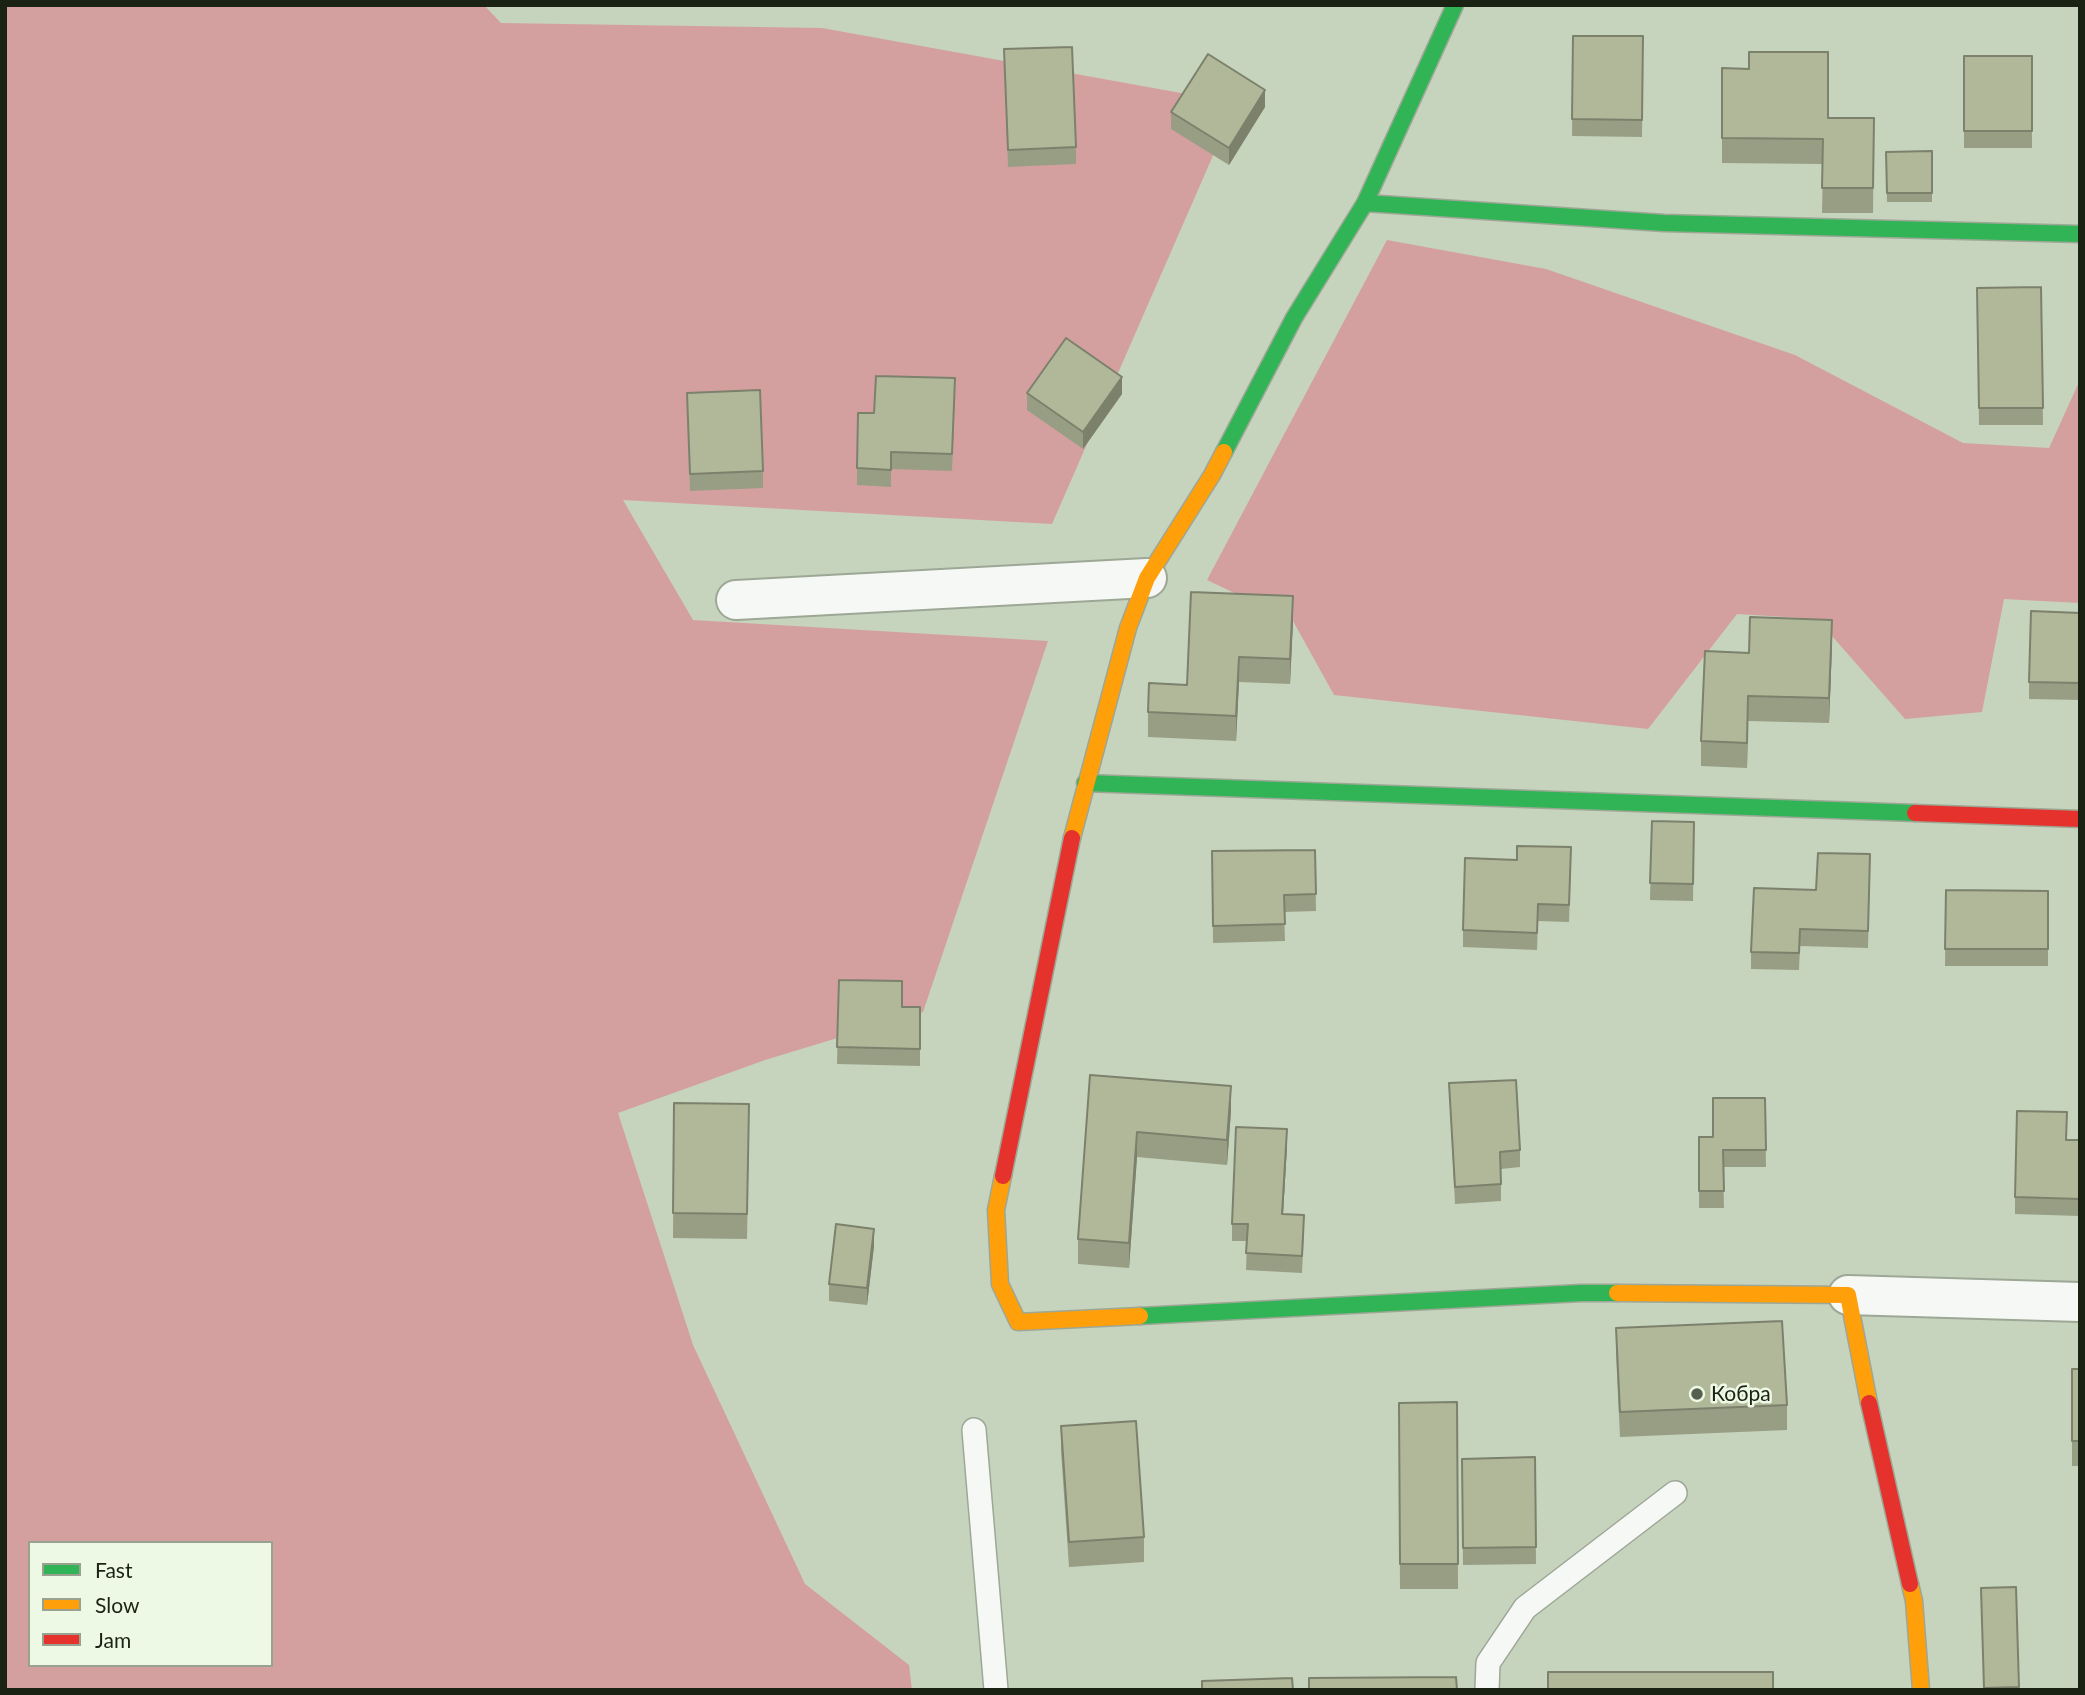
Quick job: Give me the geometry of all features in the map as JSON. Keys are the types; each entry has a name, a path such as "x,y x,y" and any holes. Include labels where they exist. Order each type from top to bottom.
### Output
{"street":[{"path":"1455,5 1365,203 1294,318 1212,475 1147,578 1128,628 1085,783 1066,865 996,1210 1000,1284 1018,1322 1581,1293 1848,1295 2080,1302"},
{"path":"1365,203 1664,223 2080,234"},
{"path":"736,600 1147,578"},
{"path":"1085,783 2080,819"},
{"path":"1848,1295 1859,1360 1914,1601 1921,1690"}],"lane":[{"path":"974,1430 996,1690"},
{"path":"1487,1690 1488,1663 1525,1608 1675,1493"}],"shaded area":[{"path":"5,5 484,5 501,23 822,28 1236,103 1052,524 623,500 693,620 1048,641 923,1012 765,1060 618,1113 693,1345 805,1584 909,1665 912,1690 5,1690"},
{"path":"1387,240 1546,269 1795,355 1963,443 2049,448 2080,380 2080,603 2004,599 1982,712 1905,719 1817,619 1737,614 1648,729 1334,695 1293,621 1207,580"}],"building":[{"path":"1573,36 1643,36 1642,120 1572,119"},
{"path":"1072,47 1076,147 1008,150 1004,49"},
{"path":"1749,52 1828,52 1828,118 1874,118 1873,188 1822,188 1823,139 1722,138 1722,68 1749,69"},
{"path":"1208,54 1265,90 1229,148 1171,112"},
{"path":"1964,56 2032,56 2032,131 1964,131"},
{"path":"1932,151 1932,193 1887,193 1886,152"},
{"path":"2041,287 2043,408 1979,408 1977,288"},
{"path":"1066,338 1122,377 1083,432 1027,393"},
{"path":"876,376 955,378 952,454 891,452 891,470 857,468 858,413 874,413"},
{"path":"760,390 763,471 690,474 687,393"},
{"path":"1191,592 1293,596 1290,659 1239,657 1236,716 1148,712 1149,683 1187,685"},
{"path":"2031,611 2080,613 2080,683 2029,682"},
{"path":"1750,617 1832,620 1829,698 1748,696 1747,743 1701,741 1705,651 1749,653"},
{"path":"1652,821 1694,822 1693,884 1650,883"},
{"path":"1517,846 1571,847 1569,905 1538,904 1537,933 1463,930 1465,858 1517,860"},
{"path":"1315,850 1316,894 1284,895 1285,924 1213,926 1212,851"},
{"path":"1818,853 1870,854 1868,931 1800,929 1799,953 1751,952 1754,888 1816,890"},
{"path":"1946,890 2048,891 2048,949 1945,949"},
{"path":"839,980 902,981 902,1007 920,1007 920,1049 837,1047"},
{"path":"1090,1075 1231,1086 1227,1140 1137,1132 1129,1243 1078,1239"},
{"path":"1516,1080 1520,1150 1500,1152 1501,1184 1455,1187 1449,1083"},
{"path":"1713,1098 1765,1098 1766,1150 1723,1150 1724,1191 1699,1191 1699,1137 1713,1137"},
{"path":"674,1103 749,1104 747,1214 673,1213"},
{"path":"2017,1111 2067,1112 2066,1140 2080,1140 2080,1199 2015,1197"},
{"path":"1236,1127 1287,1129 1282,1214 1304,1215 1302,1256 1246,1253 1248,1224 1232,1224"},
{"path":"836,1224 874,1229 867,1288 829,1284"},
{"path":"1782,1321 1787,1405 1620,1412 1616,1328"},
{"path":"2072,1369 2080,1369 2080,1441 2072,1441"},
{"path":"1457,1402 1458,1564 1400,1564 1399,1403"},
{"path":"1136,1421 1144,1537 1069,1542 1061,1426"},
{"path":"1535,1457 1536,1547 1463,1548 1462,1459"},
{"path":"2016,1587 2019,1687 1984,1688 1981,1588"},
{"path":"1548,1672 1773,1672 1773,1690 1548,1690"},
{"path":"1456,1677 1457,1690 1309,1690 1309,1678"},
{"path":"1292,1678 1293,1690 1202,1690 1202,1681"}],"traffic: fast":[{"path":"1224,452 1294,318 1365,203 1455,5"},
{"path":"1365,203 1664,223 2080,234"},
{"path":"1085,783 1915,813"},
{"path":"1140,1316 1617,1293"}],"traffic: slow":[{"path":"1072,838 1128,628 1147,578 1224,452"},
{"path":"1003,1176 996,1210 1000,1284 1018,1322 1140,1316"},
{"path":"1617,1293 1848,1295 1869,1403"},
{"path":"1910,1584 1914,1601 1921,1690"}],"traffic: jam":[{"path":"1915,813 2080,819"},
{"path":"1003,1176 1072,838"},
{"path":"1869,1403 1910,1584"}],"place":[{"name":"Кобра","path":"1697,1394"}]}
